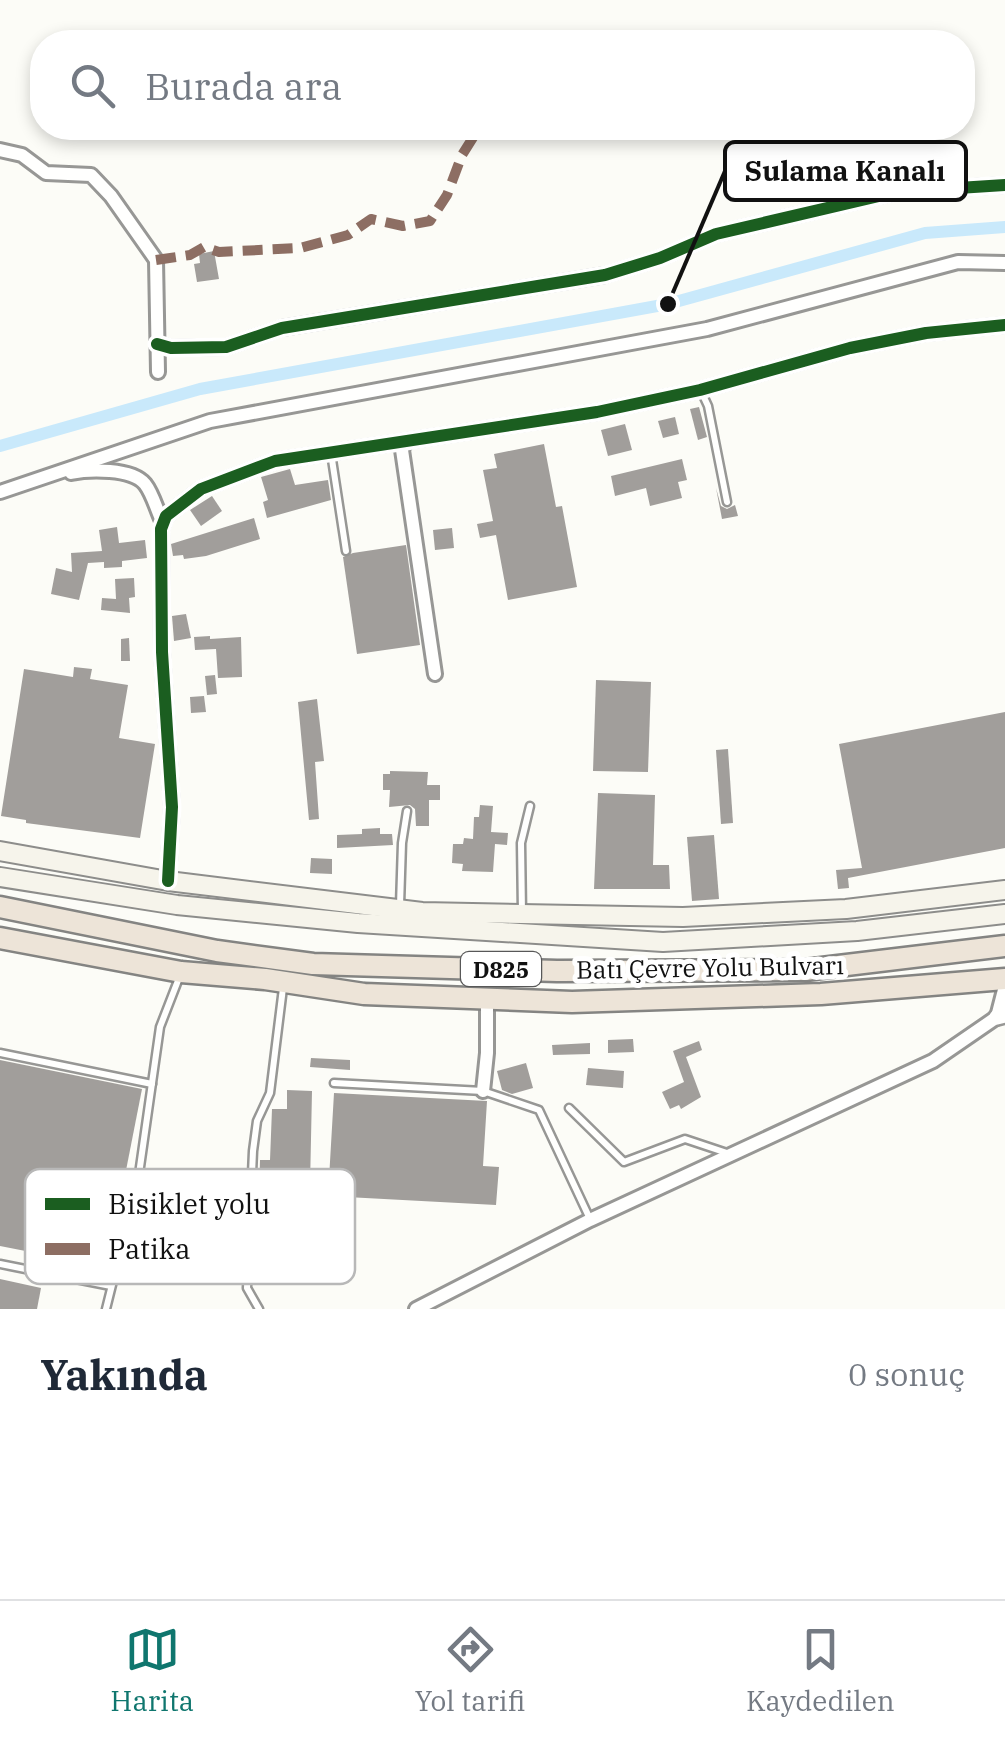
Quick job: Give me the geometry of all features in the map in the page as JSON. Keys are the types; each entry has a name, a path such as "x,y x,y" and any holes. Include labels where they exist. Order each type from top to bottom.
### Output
{"highway":[{"name":"Batı Çevre Yolu Bulvarı","path":"0,908 217,951 313,964 557,971 805,970 1005,946"},
{"name":"Batı Çevre Yolu Bulvarı","path":"0,938 181,972 364,994 572,1002 1005,983"}],"main road":[{"path":"0,851 168,881 400,909 522,914 683,916 846,909 1005,890"},
{"path":"0,876 177,904 340,921 663,942 858,931 1005,914"}],"street":[{"path":"0,150 22,156 46,173 91,174 111,196 156,260 158,372"},
{"path":"158,344 171,348 226,347 282,328 605,275 660,258 716,234 896,192 1005,185"},
{"path":"0,492 210,421 707,328 958,262 1005,263"},
{"path":"163,522 176,506 200,489 275,461 597,412 700,390 850,348 926,333 1005,324"},
{"path":"404,442 402,450 435,674"},
{"path":"39,479 80,471 132,476 146,486 163,522 162,652 172,807 168,881"},
{"path":"416,1309 590,1220 933,1061 1001,1016 1005,983"},
{"path":"483,1091 487,999"}],"lane":[{"path":"700,390 708,406 727,502"},
{"path":"330,452 346,552"},
{"path":"522,914 521,843 530,806"},
{"path":"400,909 402,843 408,812"},
{"path":"140,1169 160,1028 181,972"},
{"path":"252,1169 257,1121 270,1093 284,982"},
{"path":"0,1054 152,1084"},
{"path":"334,1082 483,1091 539,1110 590,1220"},
{"path":"569,1108 624,1162 685,1139 732,1154"},
{"path":"0,1264 25,1269"},
{"path":"101,1284 111,1286 106,1309"},
{"path":"248,1284 259,1309"}],"building":[{"path":"214,251 219,279 197,282 194,264 200,263 199,254"},
{"path":"699,407 707,437 698,440 690,409"},
{"path":"675,417 679,434 663,438 658,421"},
{"path":"625,424 632,450 608,456 601,430"},
{"path":"544,444 556,507 562,506 577,587 508,600 496,535 480,538 477,524 493,521 483,470 497,468 494,454"},
{"path":"682,459 687,480 678,482 682,498 650,506 646,488 615,496 611,476"},
{"path":"290,469 295,485 328,480 331,500 267,518 263,502 268,500 261,477"},
{"path":"716,488 721,506 727,509 735,505 738,516 722,519"},
{"path":"212,496 222,511 201,526 190,510"},
{"path":"254,518 260,539 206,556 173,556 171,544"},
{"path":"117,527 119,543 145,540 147,558 122,561 122,567 104,568 104,562 88,563 79,600 51,594 56,568 72,572 71,553 102,551 99,530"},
{"path":"452,528 454,548 435,550 433,530"},
{"path":"406,545 420,645 357,654 343,557"},
{"path":"134,578 135,597 129,598 130,613 101,610 102,598 116,599 115,579"},
{"path":"186,614 191,638 174,641 172,616"},
{"path":"194,637 241,637 242,677 218,678 216,649 195,650"},
{"path":"129,638 130,661 121,661 121,639"},
{"path":"74,667 92,669 90,679 128,685 119,738 155,744 140,838 26,823 1,816 24,669 73,677"},
{"path":"215,675 217,694 207,695 205,676"},
{"path":"596,680 651,682 648,772 593,771"},
{"path":"204,696 206,712 191,713 190,697"},
{"path":"317,699 324,761 315,762 319,819 309,820 298,702"},
{"path":"1005,712 1005,848 848,878 849,888 838,889 836,870 862,868 839,744"},
{"path":"728,749 733,823 721,824 716,750"},
{"path":"428,772 427,785 440,785 440,800 429,800 429,826 416,826 415,809 410,805 389,807 390,790 383,790 383,774"},
{"path":"598,793 655,795 653,865 669,865 670,889 594,889"},
{"path":"480,805 493,806 491,832 508,833 507,845 495,844 493,872 462,871 463,864 452,863 453,844 463,844 464,838 473,839 474,817 479,817"},
{"path":"380,828 380,834 392,834 393,845 337,848 337,835 362,834 362,829"},
{"path":"714,835 719,899 692,901 687,837"},
{"path":"311,858 332,859 332,874 310,873"},
{"path":"633,1039 634,1052 608,1053 608,1040"},
{"path":"699,1041 702,1050 686,1057 701,1097 681,1109 679,1105 670,1109 662,1092 684,1082 673,1051"},
{"path":"590,1043 590,1054 553,1055 552,1045"},
{"path":"311,1058 350,1060 350,1070 310,1067"},
{"path":"0,1060 142,1089 126,1169 25,1169 25,1251 0,1246"},
{"path":"526,1063 533,1088 512,1094 502,1090 497,1071"},
{"path":"588,1068 624,1071 623,1088 586,1085"},
{"path":"287,1090 312,1091 310,1169 260,1169 260,1160 270,1160 272,1109 287,1109"},
{"path":"334,1093 487,1101 483,1166 499,1167 496,1205 355,1197 355,1169 330,1169"},
{"path":"0,1279 41,1288 37,1309 0,1309"}],"waterway":[{"path":"0,446 200,389 668,304 925,233 1005,227"}],"marked path":[{"path":"156,260 190,255 204,247 219,252 300,248 348,235 371,219 403,226 430,221 447,195 471,140"}],"cycle path":[{"path":"157,344 171,348 226,347 282,328 605,275 660,258 716,234 896,192 1005,185"},
{"path":"168,881 172,807 162,652 161,529 166,516 201,489 275,461 597,412 700,390 850,348 926,333 1005,325"}],"place":[{"name":"Sulama Kanalı","path":"668,304"}]}
